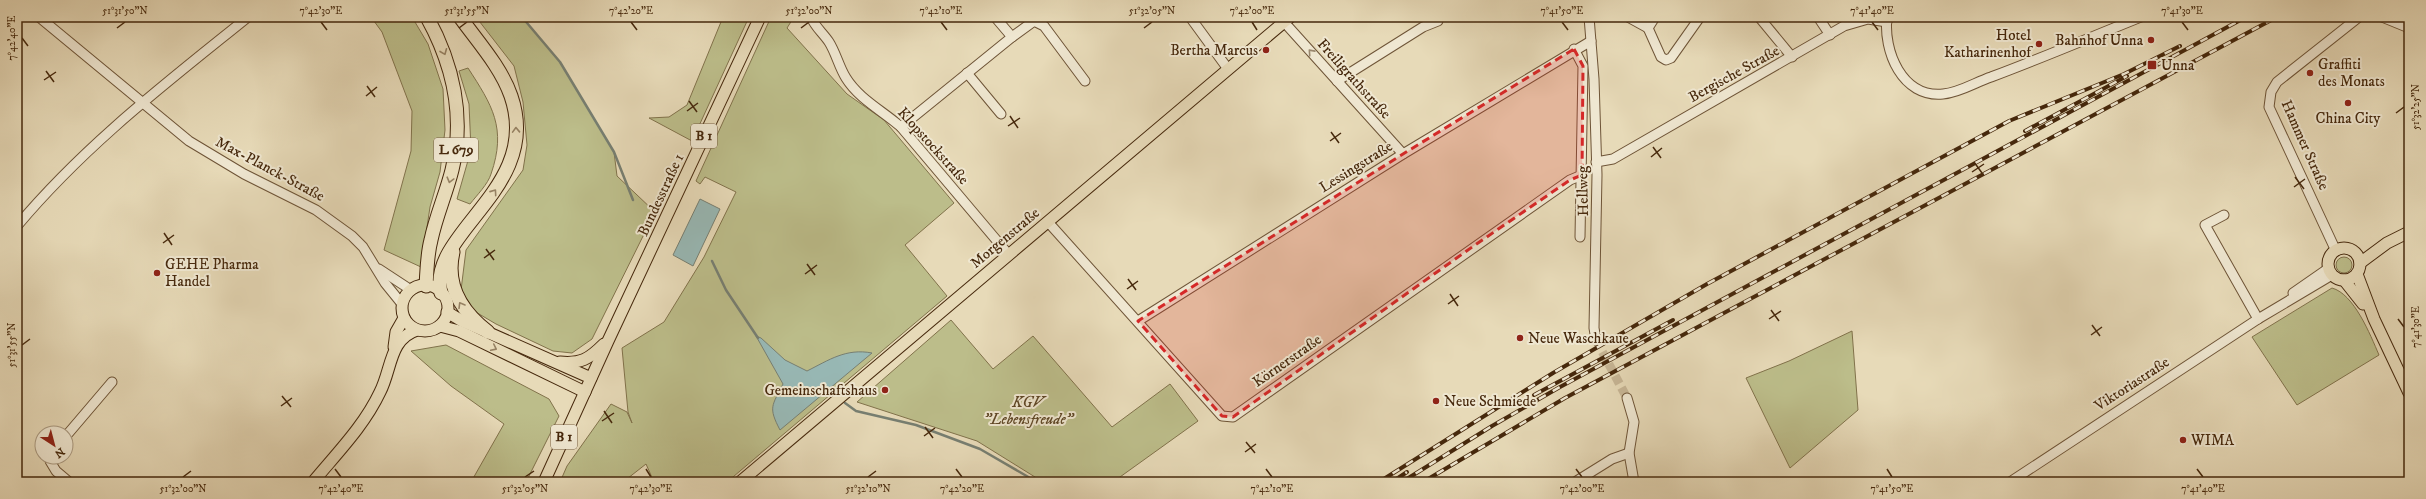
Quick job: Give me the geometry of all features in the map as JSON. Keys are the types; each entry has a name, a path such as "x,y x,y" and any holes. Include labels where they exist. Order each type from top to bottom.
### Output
{"highway":[{"name":"L 679","path":"426,286 431,240 453,168 458,119 452,76 446,57 427,17"},
{"path":"442,293 440,280 442,267 454,246 509,168 516,142 512,97 504,78 460,17"},
{"path":"454,246 451,266 455,294 470,317 488,332"}],"main road":[{"name":"Bundesstraße 1","path":"608,341 760,17"},
{"name":"Morgenstraße","path":"740,482 1287,19"},
{"path":"2344,280 2351,279 2357,274 2360,263 2388,243 2409,232"},
{"path":"2374,319 2344,280 2331,272 2330,258 2336,251 2346,248 2355,252 2388,243"},
{"path":"2355,252 2360,263"},
{"path":"2357,274 2374,319 2409,393"},
{"path":"394,351 396,332 404,318 402,304 411,290 426,286 442,293 447,302 447,312 440,326"},
{"path":"447,312 552,362 591,378"},
{"path":"404,318 417,330"},
{"path":"313,482 370,412 381,390 394,351 400,339 417,330 425,331 440,326 459,331 585,392"},
{"name":"B 1","path":"552,362 577,363 586,360 608,341"},
{"name":"B 1","path":"544,482 608,341"}],"street":[{"name":"Max-Planck-Straße","path":"39,17 142,103 212,156 316,210 332,221 363,247 385,283 402,304"},
{"path":"17,226 52,186 88,149 248,17"},
{"name":"Klopstockstraße","path":"811,17 829,42 845,78 864,99 882,111 901,127 1009,255"},
{"path":"995,17 1012,37"},
{"path":"1190,17 1228,69"},
{"name":"Hellweg","path":"1589,17 1594,79 1598,213 1594,328 1596,340"},
{"path":"1628,17 1648,28 1661,57 1666,60 1671,58 1700,17"},
{"path":"1648,28 1656,17"},
{"path":"1759,17 1792,57"},
{"path":"1818,17 1830,35"},
{"path":"1888,19 1889,52 1903,78 1921,91 1943,94 2058,52 2141,17"},
{"name":"Hammer Straße","path":"2336,251 2269,107 2269,98 2277,82 2359,17"},
{"path":"2382,17 2408,26"},
{"name":"Freiligrathstraße","path":"1287,19 1337,82 1403,154"},
{"name":"Bergische Straße","path":"1596,162 1613,159 1830,35 1862,20 1888,19"},
{"path":"1337,82 1422,27 1438,21"},
{"path":"901,127 1029,23 1039,22 1085,81"},
{"name":"Lessingstraße","path":"1138,321 1403,154 1574,49 1591,41"},
{"name":"Hellweg","path":"1574,49 1583,66 1580,237"},
{"path":"967,74 1001,114"},
{"name":"Körnerstraße","path":"1048,222 1222,416 1233,417 1475,245 1570,180 1582,176"},
{"path":"2224,214 2205,225 2258,319"},
{"name":"Max-Planck-Straße","path":"377,268 411,290"},
{"name":"Viktoriastraße","path":"2010,482 2270,312 2294,292 2331,272"},
{"path":"74,427 112,382"},
{"path":"1627,398 1634,422 1629,453 1634,482"},
{"path":"1575,482 1612,459 1629,453"},
{"path":"52,465 56,471 69,482"}],"highlighted area":[{"path":"1574,49 1583,66 1582,175 1570,180 1475,245 1233,417 1222,416 1138,321 1403,154"}],"green space":[{"path":"371,17 412,17 428,44 443,89 445,130 440,172 430,207 421,267 384,250 411,151 412,111 382,32"},
{"path":"476,17 522,17 560,62 614,152 617,176 655,212 592,339 572,353 553,351 496,324 474,311 461,290 466,250 523,170 527,145 523,102 514,66"},
{"path":"723,17 749,17 692,141 649,118 669,117 687,105"},
{"path":"771,17 794,17 787,28 847,94 884,120 954,203 905,245 947,296 727,482 654,482 646,464 623,482 560,482 567,466 611,404 627,412 632,423 628,412 622,348 664,322 704,257 736,192 705,177 700,184 696,181"},
{"path":"468,68 490,106 497,130 498,143 496,158 490,178 470,204 457,199 471,150 469,104 459,71"},
{"path":"2344,257 2350,259 2352,265 2350,271 2344,273 2338,271 2336,265 2338,259"},
{"path":"2332,288 2340,292 2354,306 2366,326 2379,355 2297,405 2252,337"},
{"name":"KGV \"Lebensfreude\"","path":"951,320 993,369 1033,336 1112,427 1170,384 1198,421 1113,482 1043,482 977,441 857,402"},
{"path":"1852,331 1858,410 1790,468 1746,378 1789,361"},
{"path":"446,345 549,399 559,416 526,482 471,482 504,424 451,386 411,351"}],"water":[{"path":"700,199 720,209 693,266 673,255"},
{"path":"756,336 761,338 785,360 807,371 838,356 854,352 872,353 780,430 774,416 773,407 776,397 783,384"}],"waterway":[{"path":"522,17 560,62 614,152 633,200"},
{"path":"712,261 726,290 758,338"},
{"path":"824,388 832,394"},
{"path":"845,403 856,411 916,425 980,449 1037,482"}],"tunnel":[{"path":"1596,340 1627,398"}],"railway":[{"path":"1402,482 1492,426 1560,387 2246,17"},
{"path":"1423,482 1565,398 2277,17"},
{"path":"1379,482 1553,373 1707,284 2009,121 2124,74 2180,46"},
{"path":"2025,131 2127,76"},
{"path":"1534,395 1673,320"},
{"path":"1392,482 1407,472"}],"place":[{"name":"Bahnhof Unna","path":"2151,40"},
{"name":"Hotel Katharinenhof","path":"2039,44"},
{"name":"Bertha Marcus","path":"1266,50"},
{"name":"Unna","path":"2152,65"},
{"name":"Graffiti des Monats","path":"2310,73"},
{"name":"China City","path":"2348,103"},
{"name":"GEHE Pharma Handel","path":"157,273"},
{"name":"Neue Waschkaue","path":"1520,338"},
{"name":"Gemeinschaftshaus","path":"885,390"},
{"name":"Neue Schmiede","path":"1436,401"},
{"name":"WIMA","path":"2183,440"}]}
